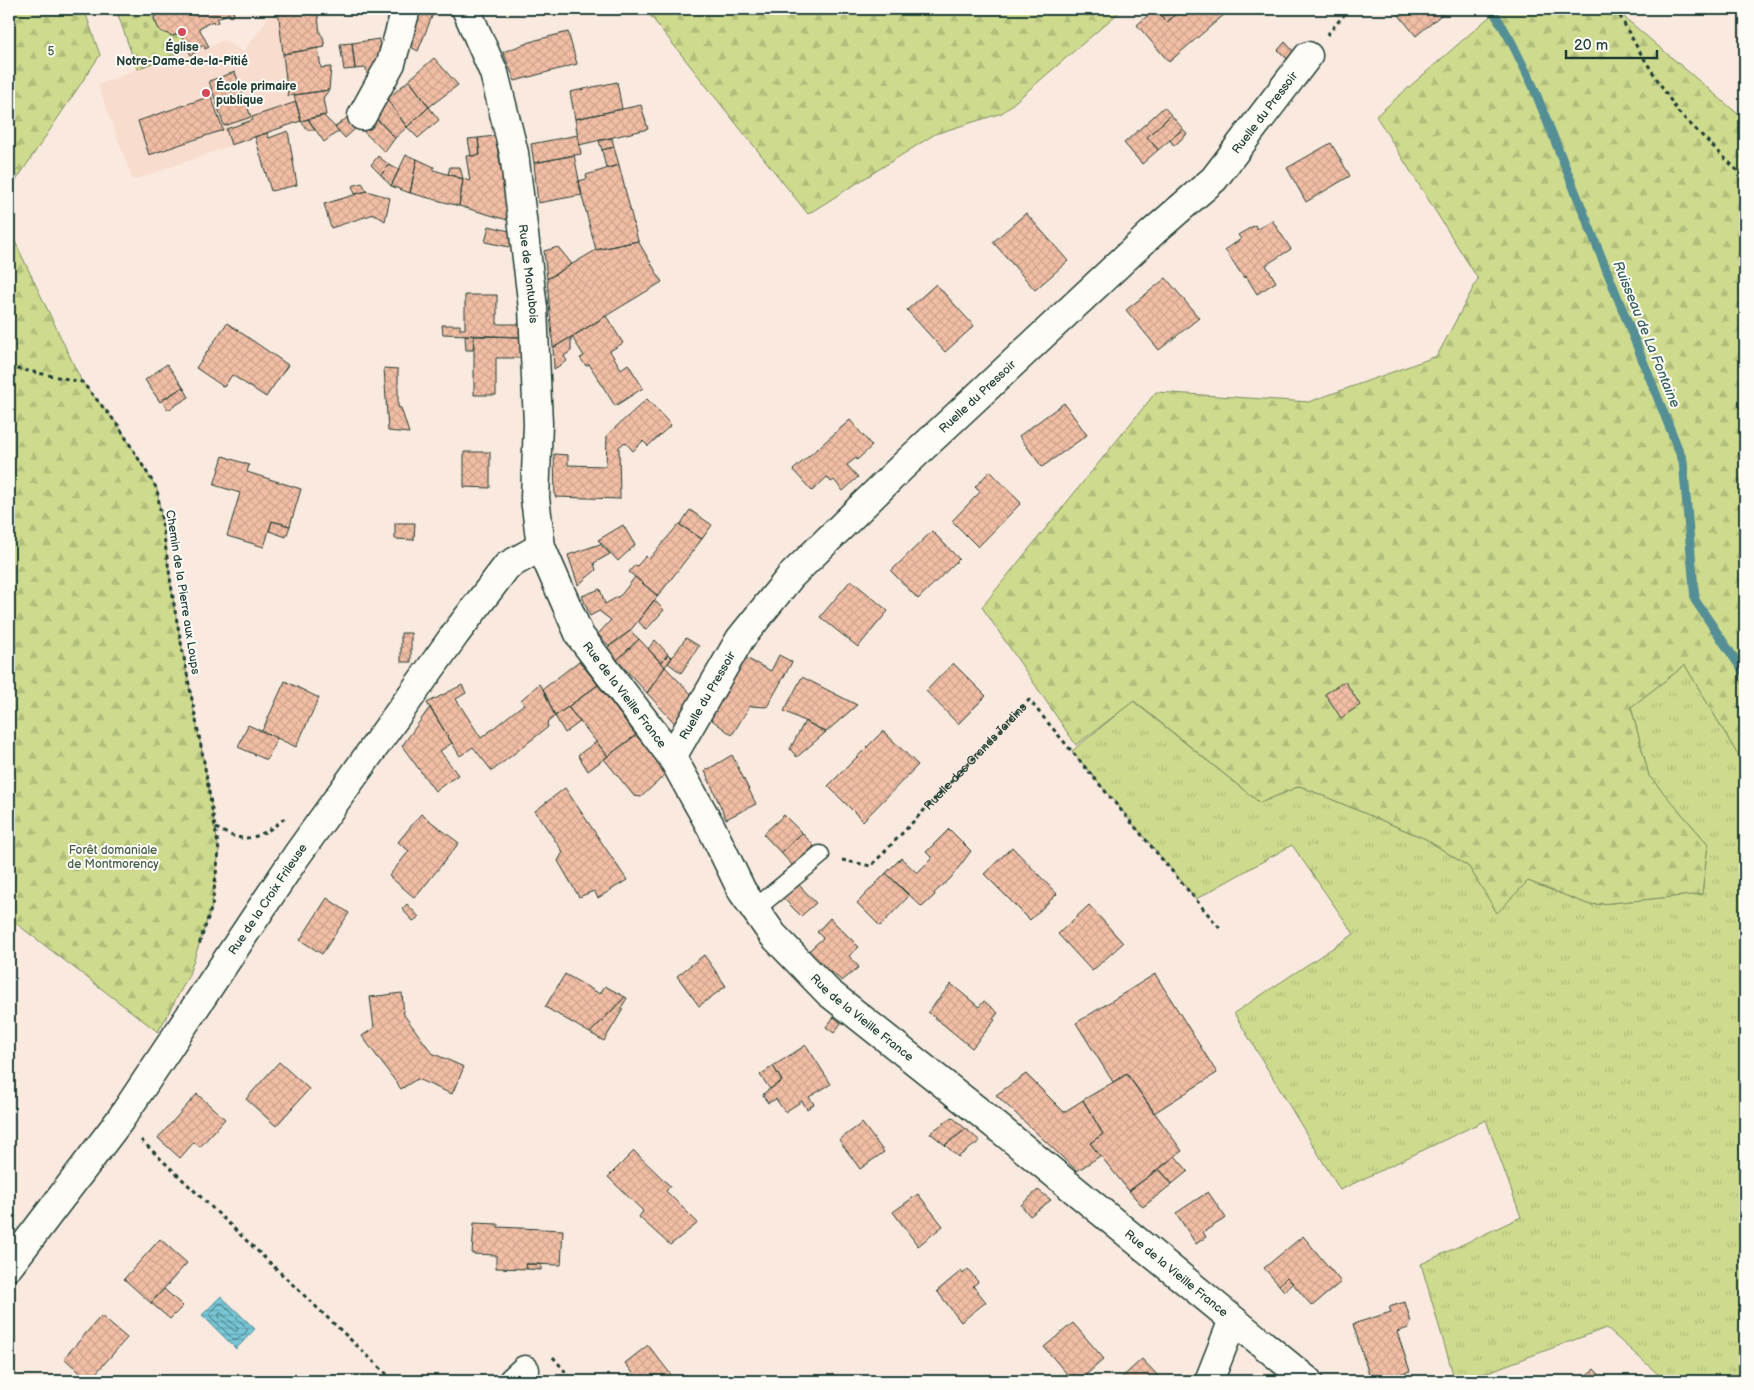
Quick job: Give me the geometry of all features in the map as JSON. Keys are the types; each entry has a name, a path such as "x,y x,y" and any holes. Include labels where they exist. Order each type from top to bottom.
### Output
{"street":[{"path":"362,116 391,64 406,9"},
{"name":"Rue de Montubois","path":"466,9 494,73 514,153 533,308 538,424 535,498 541,547"},
{"name":"Ruelle du Pressoir","path":"672,757 740,639 791,576 902,466 1152,232 1214,179 1308,56"},
{"name":"Rue de la Vieille France","path":"541,547 580,636 672,757 711,827 742,891 773,934 828,992 983,1115 1308,1381"},
{"name":"Rue de la Croix Frileuse","path":"9,1266 120,1120 297,855 456,633 507,566 541,547"},
{"path":"1209,1381 1233,1320"}],"lane":[{"path":"755,909 820,855"}],"path":[{"path":"1616,9 1638,49 1678,112 1745,178"},
{"name":"Chemin de la Pierre aux Loups","path":"9,367 82,382 118,425 157,488 175,611 215,828 238,838 252,837 270,830 288,816 293,819"},
{"name":"Ruelle des Grands Jardins","path":"820,855 871,866 1029,700 1222,931"},
{"path":"120,1120 394,1381"}],"shaded area":[{"name":"École primaire publique","path":"272,9 278,9 283,53 318,48 321,68 331,67 329,90 294,95 301,121 133,180 98,85 188,49 191,54 204,45 206,49 223,40 243,52 265,23"}],"green space":[{"name":"5","path":"9,9 84,9 100,55 9,191"},
{"path":"116,9 158,9 154,19 160,31 173,36 180,33 188,49 137,69"},
{"path":"647,9 1123,9 1002,113 935,134 808,214 649,14"},
{"path":"1495,9 1616,9 1745,120 1745,767 1685,665 1631,707 1649,776 1708,844 1702,894 1590,905 1528,881 1497,913 1469,867 1426,839 1300,786 1260,803 1134,701 1076,745 982,607 1156,392 1309,402 1437,356 1478,279 1376,116 1496,11"},
{"name":"Forêt domaniale de Montmorency","path":"9,229 82,382 118,425 157,489 175,611 219,851 212,906 188,977 158,1032 9,918"},
{"path":"1685,665 1745,767 1745,1381 1666,1381 1606,1328 1464,1381 1455,1381 1421,1264 1521,1217 1486,1120 1340,1190 1234,1013 1354,934 1292,845 1196,899 1072,751 1133,701 1260,803 1300,786 1426,839 1469,867 1497,912 1528,881 1590,905 1702,894 1708,844 1649,776 1631,707"}],"water":[{"path":"221,1296 255,1329 236,1349 202,1315"}],"building":[{"name":"Église Notre-Dame-de-la-Pitié","path":"158,9 238,9 233,11 234,15 230,17 229,13 217,19 218,22 214,24 213,21 199,28 209,47 205,49 204,45 195,50 196,52 191,55 180,33 173,36 160,31 154,19"},
{"path":"278,9 317,9 320,33 325,47 283,54"},
{"path":"417,9 435,9 418,51 403,43"},
{"path":"1155,9 1170,9 1175,15 1167,22"},
{"path":"1155,9 1167,22 1182,9 1220,9 1225,14 1169,62 1137,25"},
{"path":"1394,9 1446,9 1447,10 1416,36"},
{"path":"568,32 577,64 515,81 503,52 536,40"},
{"path":"379,39 381,65 375,73 367,74 366,68 355,69 352,43"},
{"path":"1285,42 1296,54 1289,61 1278,50"},
{"path":"352,43 355,69 344,70 340,44"},
{"path":"318,48 321,68 331,67 329,90 288,96 283,54"},
{"path":"434,58 458,85 429,107 409,80"},
{"path":"235,72 251,117 224,126 209,81"},
{"path":"409,80 429,107 407,127 387,99"},
{"path":"617,82 622,109 575,119 570,92"},
{"path":"329,90 323,98 326,115 301,121 294,95"},
{"path":"382,93 407,127 395,138 373,115"},
{"path":"211,96 223,130 149,155 138,121"},
{"path":"296,102 301,121 231,145 226,129 253,120 252,117"},
{"path":"641,105 648,129 579,145 575,119"},
{"path":"429,107 439,120 418,138 407,127"},
{"path":"1164,107 1171,115 1147,137 1158,150 1142,164 1124,143"},
{"path":"323,115 339,131 324,142 308,119"},
{"path":"373,115 395,138 385,152 363,131"},
{"path":"1171,115 1183,129 1158,150 1147,137"},
{"path":"348,117 356,128 345,138 335,127"},
{"path":"308,119 315,130 307,130 301,121"},
{"path":"1183,129 1187,134 1174,146 1170,140"},
{"path":"288,131 297,185 271,191 255,137 267,133 269,138"},
{"path":"578,135 581,154 534,163 531,144"},
{"path":"495,136 511,221 459,206 463,179 470,181 466,156 480,155 478,138"},
{"path":"478,138 480,155 471,156 468,139"},
{"path":"612,138 614,147 602,150 599,141"},
{"path":"1331,143 1350,176 1306,202 1287,168"},
{"path":"614,147 619,165 606,168 602,150"},
{"path":"406,155 417,159 410,193 391,186"},
{"path":"574,155 582,195 538,203 534,163"},
{"path":"378,156 389,165 381,175 371,165"},
{"path":"417,159 434,167 434,170 463,179 459,206 410,193"},
{"path":"389,165 399,170 391,186 381,175"},
{"path":"619,165 638,241 596,250 578,181 587,179 586,175"},
{"path":"450,167 460,167 463,179 448,174"},
{"path":"362,183 367,191 355,194 352,186"},
{"path":"367,191 390,198 385,221 374,214 331,228 324,204"},
{"path":"1026,213 1068,261 1035,290 993,242"},
{"path":"1272,220 1291,249 1266,265 1276,282 1257,294 1246,276 1244,278 1225,250 1241,239 1238,235 1255,225 1257,229"},
{"path":"489,226 509,231 513,235 514,248 485,242"},
{"path":"638,241 662,282 553,348 547,279 596,250"},
{"path":"558,247 572,264 547,279 544,251"},
{"path":"1166,278 1199,318 1159,350 1126,310"},
{"path":"936,284 974,326 945,352 907,310"},
{"path":"465,295 497,295 497,324 520,324 521,337 443,334 442,325 460,325 460,329 465,329"},
{"path":"606,316 623,343 610,351 621,369 628,364 643,388 615,406 589,364 586,366 580,358 584,356 572,337"},
{"path":"227,323 288,365 266,397 232,375 224,387 196,368"},
{"path":"465,335 474,336 473,350 466,350"},
{"path":"474,336 521,337 522,358 496,358 496,395 474,395"},
{"path":"571,337 571,351 564,356 567,361 554,369 553,348"},
{"path":"167,364 183,387 160,402 145,380"},
{"path":"384,368 398,369 398,407 401,408 409,433 388,431"},
{"path":"183,387 189,397 168,410 162,400"},
{"path":"647,399 671,425 648,446 643,441 633,451 625,442 619,447 620,499 555,497 554,454 568,455 568,465 606,466 607,435"},
{"path":"1064,403 1087,435 1042,467 1019,436"},
{"path":"850,420 872,446 857,460 856,458 847,465 858,477 843,491 834,480 831,482 827,477 812,491 793,470"},
{"path":"464,452 490,452 490,488 464,487"},
{"path":"223,456 249,465 247,472 301,489 290,526 272,521 264,547 227,536 240,493 214,485"},
{"path":"990,471 1021,503 978,547 952,521 980,492 975,487"},
{"path":"690,510 712,525 702,539 680,525"},
{"path":"272,521 290,526 286,537 269,531"},
{"path":"395,523 415,523 414,540 395,539"},
{"path":"679,524 702,539 658,596 629,572 646,556 649,559"},
{"path":"623,525 635,545 618,561 598,540"},
{"path":"932,531 959,559 918,599 891,571"},
{"path":"600,544 610,554 594,563 596,570 578,585 568,555"},
{"path":"635,577 658,596 630,631 609,646 598,634 611,620 599,611 590,616 582,596 600,589 605,604 621,595"},
{"path":"851,580 888,611 858,647 820,617"},
{"path":"654,600 664,610 646,630 638,621"},
{"path":"630,631 639,639 617,660 606,649"},
{"path":"401,633 411,633 411,662 401,662"},
{"path":"686,638 699,646 681,673 668,663"},
{"path":"639,639 665,667 647,693 617,660"},
{"path":"655,640 668,654 661,663 648,649"},
{"path":"668,654 672,658 665,667 661,663"},
{"path":"779,655 792,662 767,707 750,706 732,735 708,717 742,656 771,671"},
{"path":"579,661 598,685 555,716 543,689"},
{"path":"953,663 986,696 958,724 926,691"},
{"path":"665,667 699,702 681,730 647,693"},
{"path":"802,677 857,705 826,732 784,711"},
{"path":"285,681 319,698 296,747 262,731"},
{"path":"1345,681 1360,705 1341,718 1325,694"},
{"path":"539,684 555,716 547,723 548,727 492,771 473,747 460,756 427,703 462,685 466,693 456,699 481,738 524,704 521,700"},
{"path":"598,685 636,735 608,756 568,707"},
{"path":"430,707 452,743 440,751 458,775 435,791 402,746"},
{"path":"568,707 580,722 565,733 555,716"},
{"path":"805,721 826,732 797,757 790,749"},
{"path":"248,725 277,738 267,760 238,747"},
{"path":"883,731 918,765 863,821 828,786"},
{"path":"636,735 667,773 641,797 634,796 604,759"},
{"path":"596,742 608,756 588,771 578,755"},
{"path":"732,755 756,804 726,819 705,771"},
{"path":"565,788 627,880 598,898 594,891 579,897 558,861 563,852 535,811"},
{"path":"421,814 459,843 415,898 389,876 409,851 398,842"},
{"path":"784,815 802,833 781,853 763,834"},
{"path":"949,829 971,851 950,879 922,907 886,873 901,858 917,873 932,858 926,852"},
{"path":"802,833 814,846 793,866 781,853"},
{"path":"1012,847 1057,894 1030,920 984,874"},
{"path":"886,873 909,896 880,926 857,903"},
{"path":"799,885 816,903 801,916 783,898"},
{"path":"327,898 349,913 322,954 300,940"},
{"path":"407,904 419,917 413,921 402,909"},
{"path":"1089,905 1123,943 1092,971 1058,934"},
{"path":"830,918 859,947 849,956 859,967 842,981 831,972 827,976 803,956 823,938 817,932"},
{"path":"704,955 726,986 699,1006 677,976"},
{"path":"565,974 600,994 605,986 625,997 590,1033 545,1007"},
{"path":"1155,974 1217,1073 1154,1113 1127,1074 1113,1082 1076,1023"},
{"path":"951,984 979,1007 984,1001 998,1013 993,1019 995,1020 972,1048 928,1012"},
{"path":"402,993 404,1015 432,1053 464,1067 452,1094 417,1079 401,1089 362,1036 374,1028 370,997"},
{"path":"625,997 627,998 621,1008 623,1009 604,1041 590,1033"},
{"path":"834,1017 841,1023 834,1033 826,1027"},
{"path":"806,1045 831,1084 809,1097 814,1104 807,1109 802,1101 785,1112 776,1099 768,1103 763,1096 764,1093 782,1081 773,1066"},
{"path":"279,1062 309,1089 276,1126 246,1099"},
{"path":"773,1066 782,1081 770,1089 760,1075"},
{"path":"1026,1074 1064,1112 1083,1100 1103,1134 1090,1143 1100,1156 1077,1171 996,1095"},
{"path":"1127,1074 1182,1151 1129,1191 1090,1143 1103,1134 1083,1100"},
{"path":"197,1094 225,1119 200,1147 194,1142 180,1158 158,1138"},
{"path":"952,1117 966,1129 945,1145 930,1133"},
{"path":"862,1123 884,1152 860,1169 839,1140"},
{"path":"966,1129 980,1141 958,1157 945,1145"},
{"path":"634,1151 670,1186 666,1191 698,1223 670,1245 639,1217 643,1211 608,1177"},
{"path":"1175,1156 1188,1171 1172,1184 1159,1169"},
{"path":"1159,1169 1172,1184 1143,1207 1129,1191"},
{"path":"1038,1190 1051,1200 1030,1216 1021,1205"},
{"path":"1208,1192 1226,1218 1203,1232 1206,1237 1196,1244 1176,1213"},
{"path":"918,1194 943,1226 918,1246 893,1212"},
{"path":"474,1223 498,1224 498,1227 563,1230 561,1265 526,1264 527,1269 496,1268 496,1255 472,1254"},
{"path":"1303,1236 1341,1282 1312,1306 1287,1277 1279,1285 1264,1268"},
{"path":"160,1239 187,1263 151,1303 124,1279"},
{"path":"526,1264 541,1264 541,1270 527,1269"},
{"path":"968,1269 978,1282 973,1286 986,1302 961,1322 937,1291 961,1271 963,1274"},
{"path":"1287,1277 1293,1283 1284,1291 1279,1285"},
{"path":"164,1289 183,1306 170,1319 151,1303"},
{"path":"1405,1302 1411,1322 1408,1328 1397,1332 1410,1371 1380,1381 1371,1381 1353,1324 1391,1312 1389,1307"},
{"path":"101,1316 127,1338 89,1381 64,1358"},
{"path":"1073,1323 1104,1359 1079,1381 1073,1381 1044,1347"},
{"path":"648,1345 676,1381 639,1381 625,1363"},
{"path":"1142,1359 1163,1381 1118,1381"},
{"path":"1594,1369 1605,1381 1581,1381"}],"waterway":[{"name":"Ruisseau de La Fontaine","path":"1492,9 1511,41 1533,86 1683,461 1695,600 1745,674"}],"place":[{"name":"Église Notre-Dame-de-la-Pitié","path":"182,32"},
{"name":"École primaire publique","path":"206,93"}]}
